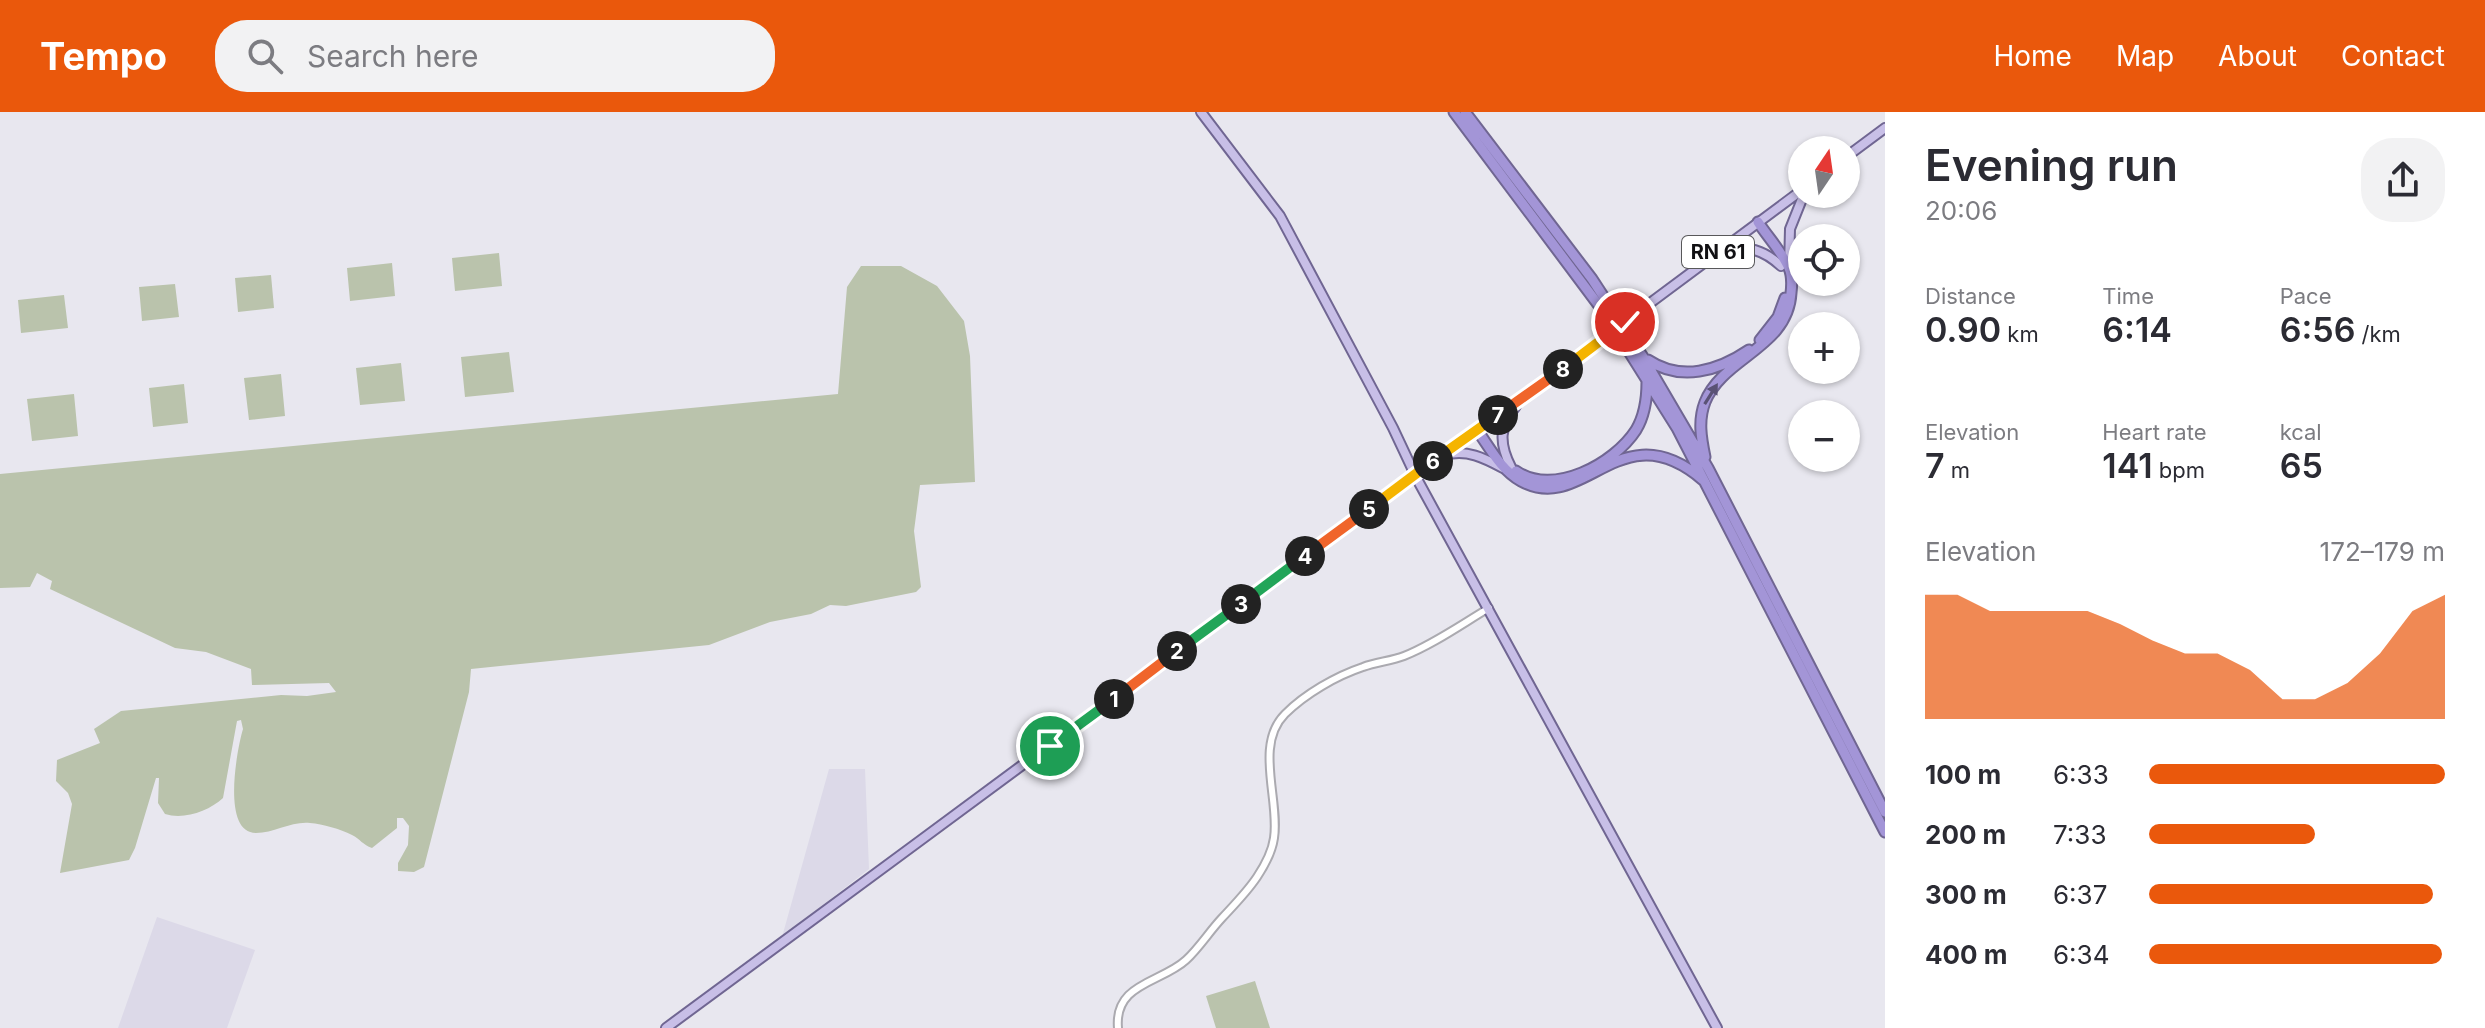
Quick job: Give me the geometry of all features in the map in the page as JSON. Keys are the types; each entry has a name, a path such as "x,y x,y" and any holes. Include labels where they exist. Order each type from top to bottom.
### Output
{"highway":[{"path":"1454,112 1599,306 1647,378 1707,483 1885,832"},
{"path":"1465,112 1592,279 1643,357 1708,468 1885,812"},
{"path":"1708,468 1701,437 1701,417 1706,400 1725,375 1772,337 1781,325 1791,298 1785,267 1756,222"},
{"path":"1643,357 1668,370 1687,373 1705,371 1741,355 1766,335 1783,307 1787,286 1785,267"},
{"path":"1507,467 1539,481 1560,480 1579,474 1604,460 1626,443 1637,428 1647,394 1647,378"},
{"path":"1480,428 1521,482 1547,488 1581,480 1625,457 1658,454 1682,464 1707,483"}],"main road":[{"path":"1201,112 1280,216 1393,428 1414,474 1717,1028"},
{"path":"1860,147 1885,128"},
{"name":"RN 61","path":"666,1028 1756,222 1788,202"},
{"path":"1716,253 1727,249 1751,248 1785,267 1790,229 1797,208"},
{"path":"1507,467 1501,434 1506,419 1524,395"},
{"path":"1440,457 1469,453 1507,467"}],"street":[{"path":"1118,1028 1117,1015 1128,996 1187,959 1236,904 1267,860 1276,826 1270,750 1275,729 1283,715 1338,678 1359,668 1408,654 1489,608"}],"shaded area":[{"path":"829,769 865,769 869,869 782,937"},
{"path":"157,917 255,950 227,1028 118,1028"}],"green space":[{"path":"499,253 502,286 455,291 452,258"},
{"path":"392,263 395,296 350,301 347,268"},
{"path":"861,266 901,266 937,286 964,321 970,356 975,482 920,485 914,531 921,587 916,592 846,606 830,605 811,614 770,622 709,645 471,669 469,692 424,867 414,872 398,871 398,863 408,845 409,826 403,818 397,818 397,828 372,848 347,833 315,824 296,824 256,833 245,829 238,820 234,788 243,729 241,720 237,721 223,798 196,813 180,816 165,814 158,803 159,778 156,778 129,860 60,873 72,804 68,793 56,781 57,760 100,743 94,729 121,711 336,692 329,683 252,685 251,669 206,652 175,648 50,589 52,581 37,573 30,587 0,588 0,474 838,394 847,287"},
{"path":"271,275 274,308 238,312 235,278"},
{"path":"175,284 179,317 142,321 139,287"},
{"path":"64,295 68,328 21,333 18,300"},
{"path":"509,352 514,392 465,397 461,357"},
{"path":"401,363 405,401 360,405 356,368"},
{"path":"281,374 285,416 249,420 244,378"},
{"path":"184,384 188,423 153,427 149,388"},
{"path":"74,394 78,436 32,441 27,399"},
{"path":"1255,981 1270,1028 1216,1028 1206,996"}],"route":[{"path":"1050,746 1414,474 1625,322"}]}
